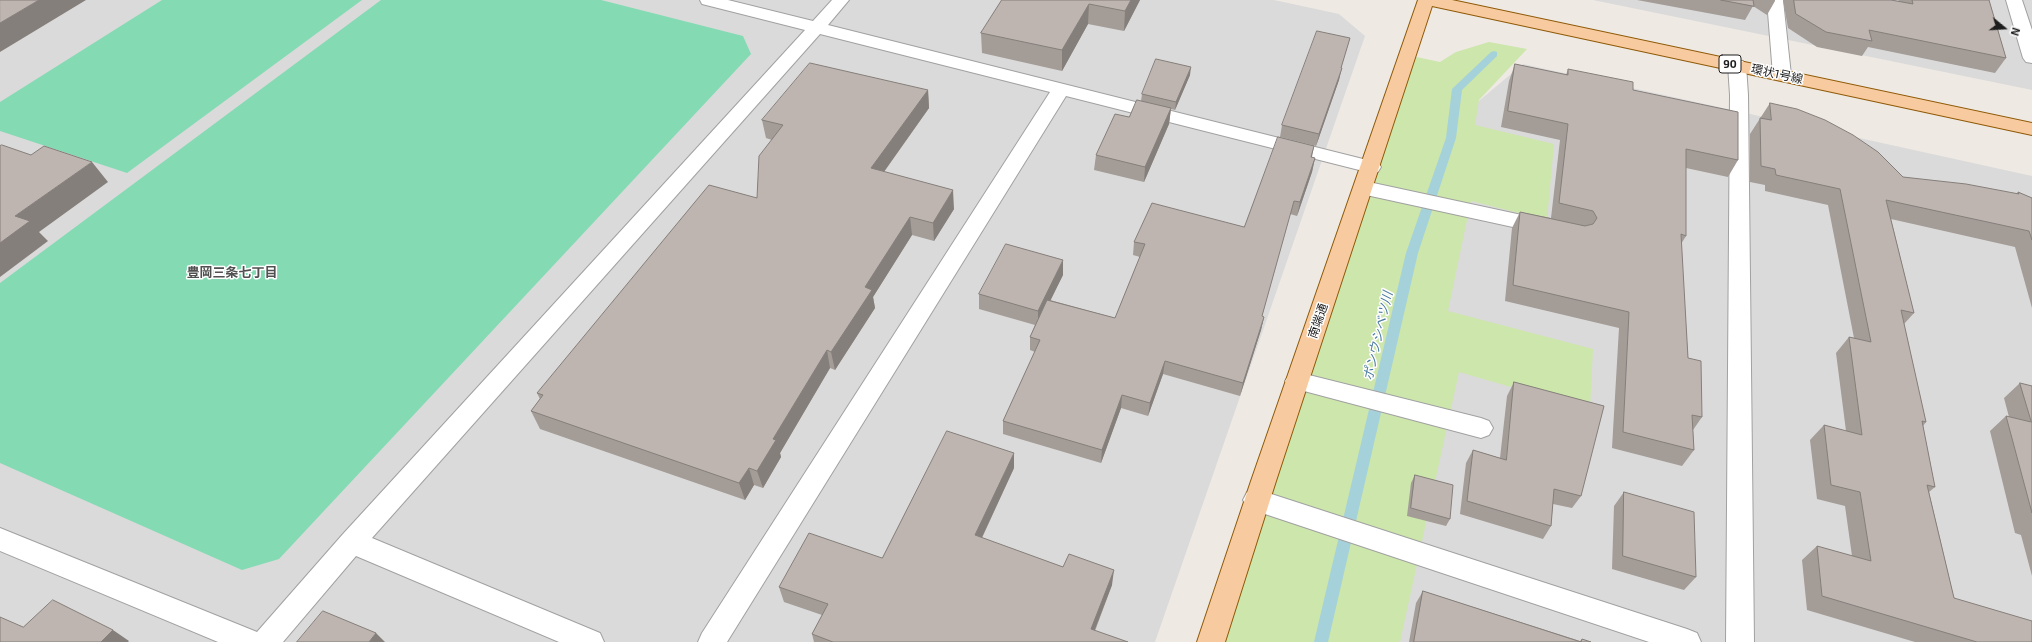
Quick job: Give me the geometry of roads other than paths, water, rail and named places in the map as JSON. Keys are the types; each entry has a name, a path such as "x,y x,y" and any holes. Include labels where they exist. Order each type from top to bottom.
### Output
{"main road":[{"name":"環状1号線","path":"1427,0 2032,129"},
{"name":"南端通","path":"1211,642 1256,500 1364,188 1427,0"}],"street":[{"path":"708,0 1371,167"},
{"path":"266,642 352,542 840,0"},
{"path":"1775,0 1782,75"},
{"path":"2014,0 2032,58"},
{"path":"1737,65 1739,95 1740,642"},
{"path":"712,642 1061,89"},
{"path":"1364,188 1562,231"},
{"path":"1297,381 1481,428"},
{"path":"1256,500 1687,642"},
{"path":"0,539 249,642"},
{"path":"352,542 590,642"}],"waterway":[{"name":"ポンウシベツ川","path":"1321,642 1412,253 1451,138 1457,89 1494,54"}],"district":[{"name":"豊岡三条七丁目","path":"232,273"}]}
